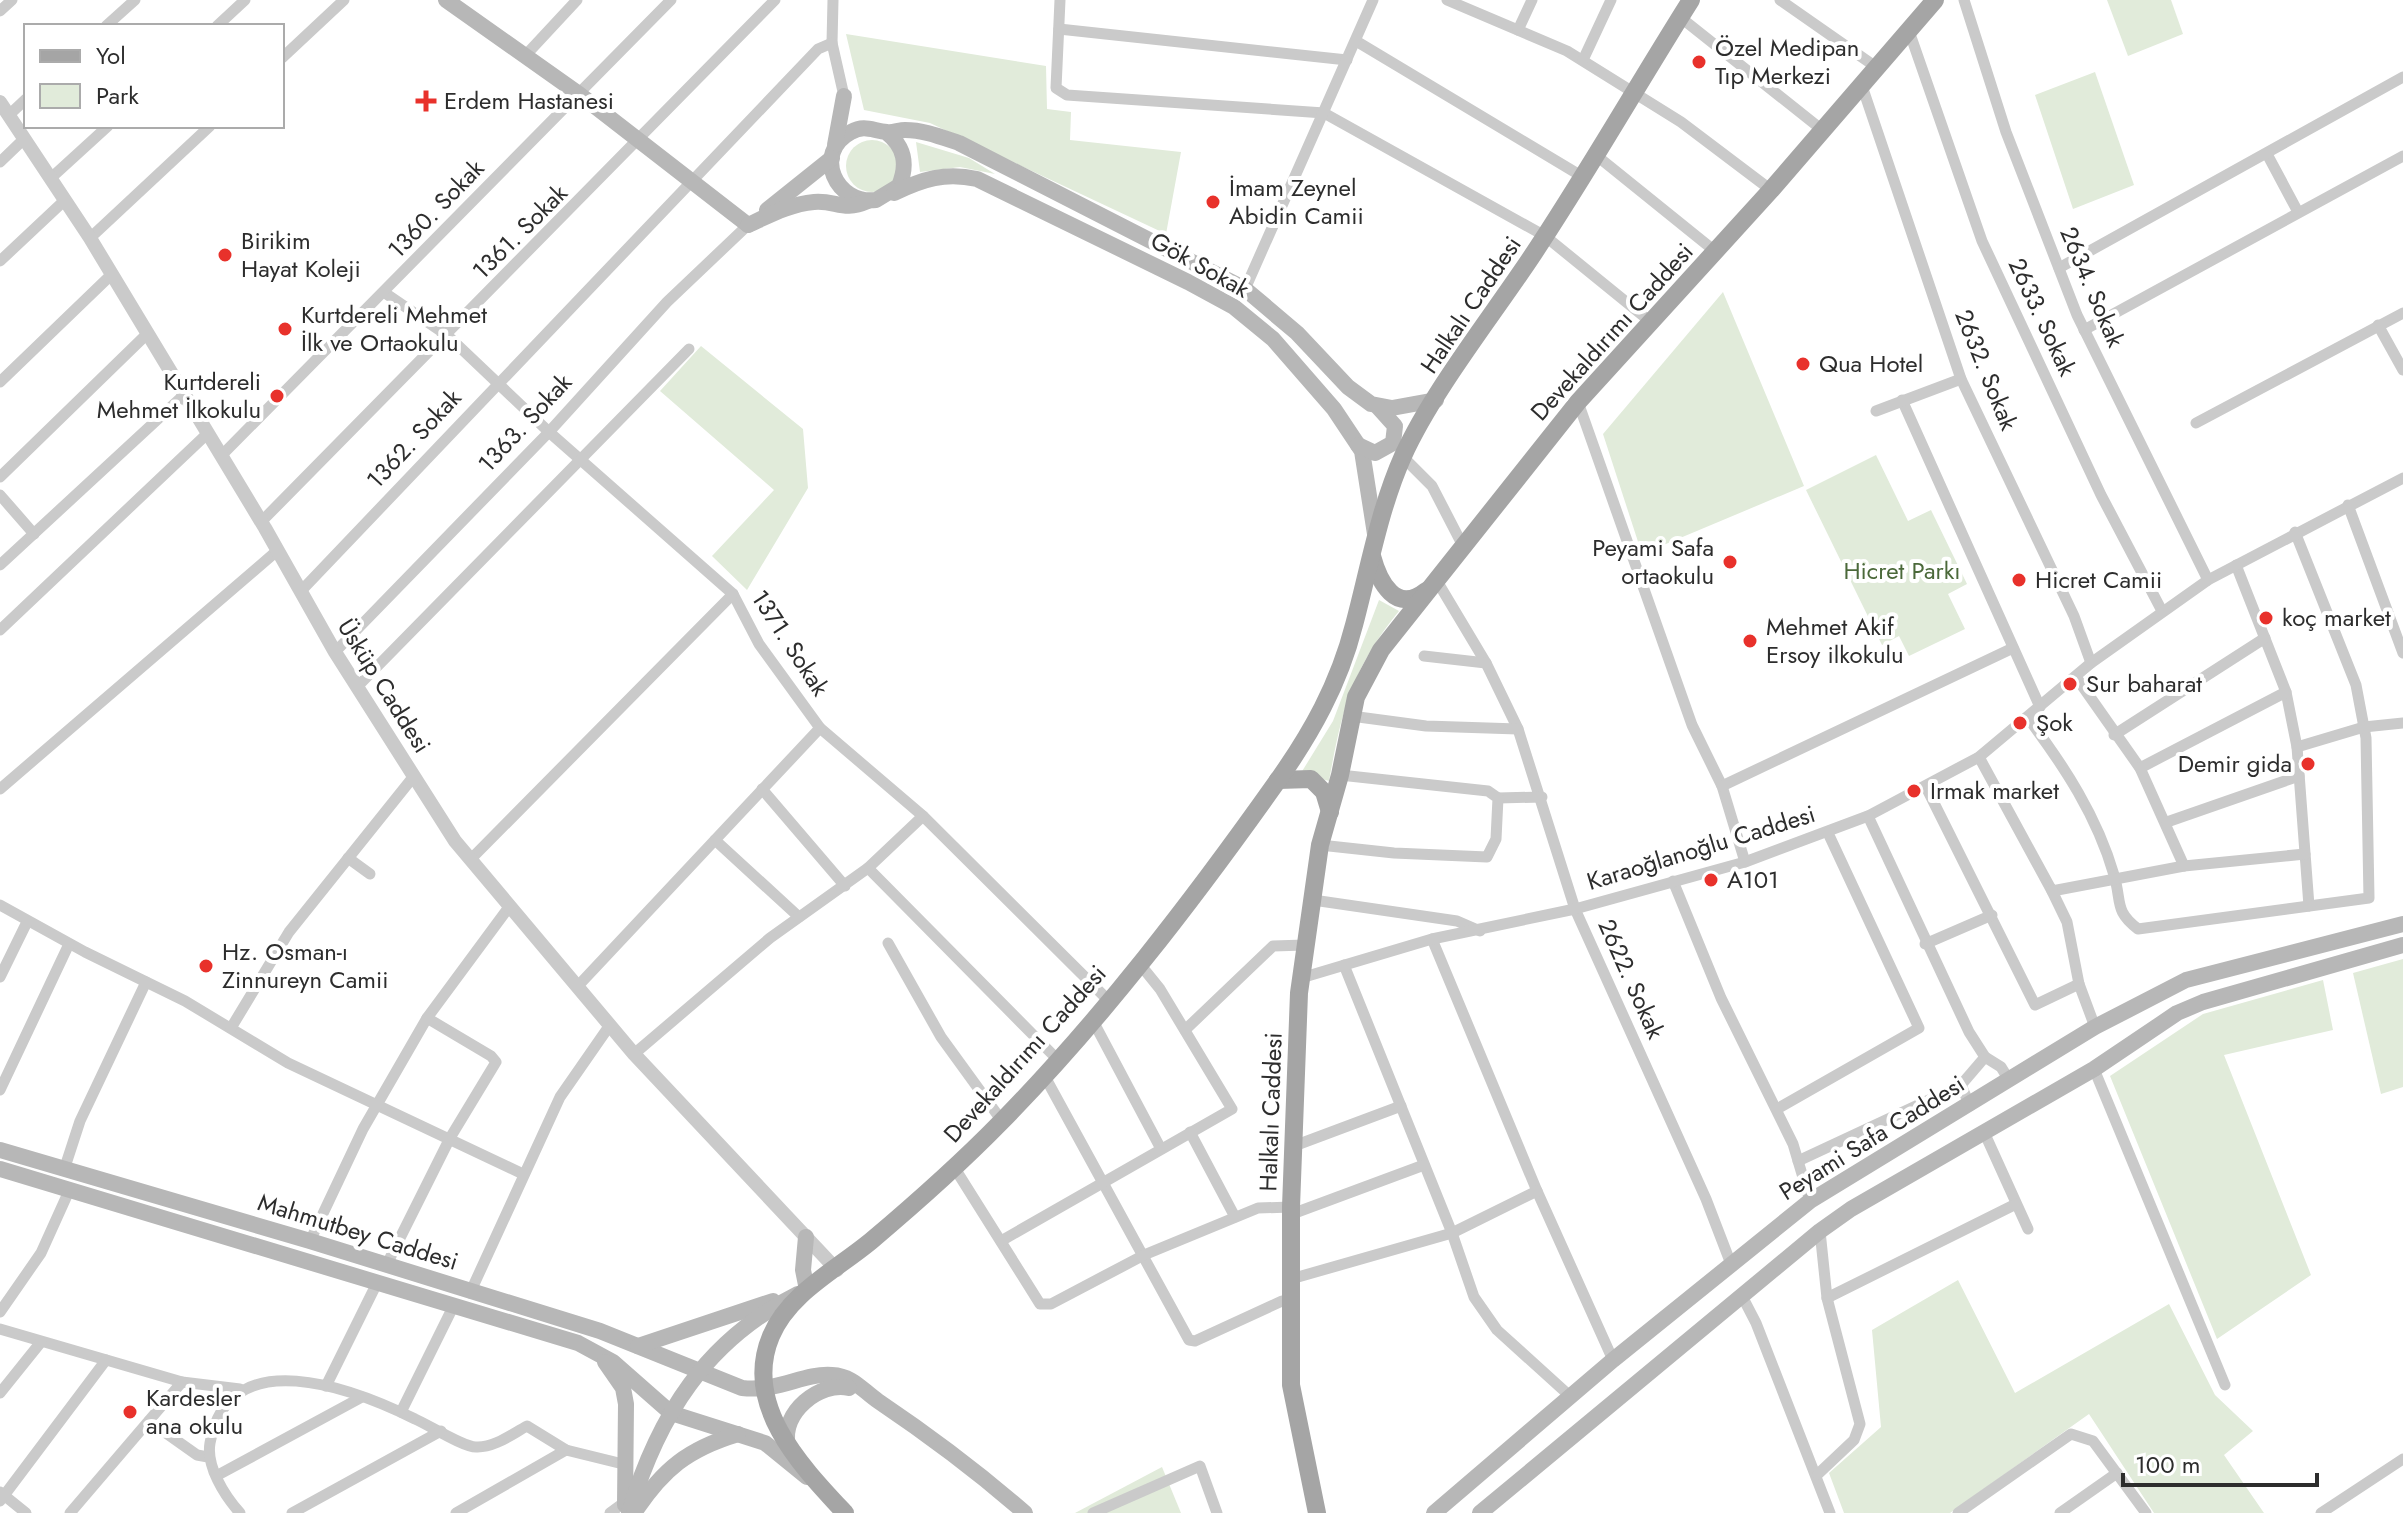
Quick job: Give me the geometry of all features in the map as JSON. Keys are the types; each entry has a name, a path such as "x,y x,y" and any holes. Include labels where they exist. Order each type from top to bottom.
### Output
{"main road":[{"path":"446,0 467,6 524,57 696,181 748,225 817,201 846,208 888,195 899,186 905,164 896,140 851,111 844,96"},
{"name":"Halkalı Caddesi","path":"1343,659 1374,545 1403,457 1436,400 1597,156 1633,91 1691,0"},
{"name":"Devekaldırımı Caddesi","path":"1351,716 1381,650 1578,402 1716,252 1935,0"},
{"path":"844,96 833,154 834,179 840,188 857,200 868,201"},
{"name":"Gök Sokak","path":"748,225 833,154 852,131 924,131 959,143 1245,289 1297,333 1348,387 1377,406"},
{"name":"Gök Sokak","path":"888,195 926,178 954,174 977,179 1234,307 1273,339 1334,409 1358,445 1371,491 1374,545"},
{"path":"1088,233 1098,213"},
{"path":"1377,406 1405,407 1436,400"},
{"path":"1358,445 1375,453 1393,443 1395,426 1377,406"},
{"path":"1374,545 1381,583 1394,597 1410,600 1435,583"},
{"name":"Devekaldırımı Caddesi","path":"628,1510 643,1470 671,1413 698,1370 772,1307 807,1290 837,1270 954,1167 1002,1121 1108,1000 1278,780 1321,714 1343,659"},
{"name":"Halkalı Caddesi","path":"1317,1513 1291,1385 1292,1211 1301,978 1320,845 1340,775 1351,716"},
{"path":"1278,780 1311,779 1324,792 1330,812"},
{"name":"Peyami Safa Caddesi","path":"1434,1513 1613,1360 1810,1201 2095,1027 2186,980 2403,924"},
{"name":"Peyami Safa Caddesi","path":"1480,1513 1820,1231 1851,1209 2094,1069 2177,1013 2203,1002 2403,945"},
{"name":"Mahmutbey Caddesi","path":"0,1150 310,1241 454,1305 597,1351 671,1413"},
{"name":"Mahmutbey Caddesi","path":"0,1169 69,1191 470,1293 638,1346 698,1370"},
{"path":"806,1237 803,1270 807,1290"},
{"path":"638,1346 807,1290"},
{"path":"807,1290 784,1311 770,1338 765,1358 765,1390 778,1431 845,1513"},
{"path":"597,1351 623,1388 629,1427 628,1510"},
{"path":"698,1370 720,1382 765,1390 828,1374 853,1380 869,1395 947,1447 1025,1513"},
{"path":"788,1445 786,1439 794,1418 810,1397 825,1387 835,1385 869,1395"},
{"path":"671,1413 765,1443 826,1492"},
{"path":"628,1510 675,1462 696,1448 739,1433"}],"street":[{"path":"0,11 12,0"},
{"path":"108,24 135,0"},
{"path":"219,24 245,0"},
{"path":"284,56 344,0"},
{"path":"524,57 577,0"},
{"name":"1360. Sokak","path":"221,456 671,0"},
{"name":"1361. Sokak","path":"261,522 448,336 775,0"},
{"path":"833,0 832,43 844,96"},
{"path":"1060,0 1056,88 1067,95 1324,113 1545,236 1652,323"},
{"path":"1245,289 1373,0"},
{"path":"1449,0 1583,60 1681,122 1771,190"},
{"path":"1518,30 1532,0"},
{"path":"1583,60 1611,0"},
{"path":"1780,0 1876,67"},
{"name":"2634. Sokak","path":"1964,0 2006,132 2084,330 2208,580"},
{"path":"1680,17 1821,129"},
{"path":"1059,29 1347,60"},
{"name":"2633. Sokak","path":"1909,31 1982,241 2101,495 2162,611"},
{"path":"1356,41 1583,177"},
{"name":"1362. Sokak","path":"301,591 497,383 696,181 818,49 832,43"},
{"path":"2059,268 2403,77"},
{"name":"2632. Sokak","path":"1861,83 1961,379 2074,616 2091,663"},
{"path":"4,109 24,100"},
{"name":"Üsküp Caddesi","path":"4,109 90,238 278,550 335,652 470,860 634,1054 837,1270"},
{"path":"51,178 106,128"},
{"path":"90,238 208,128"},
{"path":"0,162 25,138"},
{"path":"2267,154 2298,212"},
{"path":"1597,156 1716,252"},
{"path":"2084,330 2403,156"},
{"path":"0,261 65,200"},
{"name":"1363. Sokak","path":"335,652 549,432 667,302 748,225"},
{"path":"0,382 111,275"},
{"name":"1371. Sokak","path":"385,293 448,336 549,432 733,594 759,644 820,728 923,816 1108,1000"},
{"path":"2196,423 2403,313"},
{"path":"2378,325 2403,370"},
{"path":"0,477 148,333"},
{"path":"357,687 689,349"},
{"path":"1876,411 1961,379"},
{"path":"0,565 185,394"},
{"path":"1902,400 2040,707"},
{"path":"1578,402 1692,725 1722,786 1745,862"},
{"path":"0,630 208,433"},
{"path":"1403,457 1432,486 1463,546"},
{"name":"Karaoğlanoğlu Caddesi","path":"1301,978 1432,939 1575,909 1745,862 1868,816 1979,757 2091,663 2208,580 2403,478"},
{"path":"0,495 34,534"},
{"path":"2348,505 2403,653"},
{"path":"2028,718 2070,773 2115,878 2122,918 2138,929 2369,898 2364,727 2356,685 2295,532"},
{"path":"0,789 278,550"},
{"path":"2236,565 2286,692 2297,747 2309,906"},
{"name":"2622. Sokak","path":"1435,583 1486,663 1518,729 1575,909 1706,1199 1731,1264"},
{"path":"470,860 733,594"},
{"path":"2114,735 2265,638"},
{"path":"1722,786 2013,648"},
{"path":"1424,656 1486,663"},
{"path":"2076,677 2140,768 2167,822 2184,866"},
{"path":"2140,768 2286,692"},
{"path":"1351,716 1426,726 1518,729"},
{"path":"2297,747 2364,727 2403,723"},
{"path":"577,987 820,728"},
{"path":"1979,757 2067,922 2079,984 2095,1027"},
{"path":"1340,775 1488,791 1498,798 1542,797"},
{"path":"231,1028 289,932 414,776"},
{"path":"2167,822 2299,776"},
{"path":"1926,787 2035,1005 2079,984"},
{"path":"762,789 845,886"},
{"path":"1320,845 1487,857 1496,839 1498,798"},
{"path":"634,1054 799,917 868,868 923,816"},
{"path":"1868,816 1925,944 1985,1057 2001,1067 2009,1080"},
{"path":"1777,1109 1919,1028 1828,833"},
{"path":"715,840 799,917"},
{"path":"2052,891 2184,866 2305,854"},
{"path":"348,858 370,874"},
{"path":"868,868 1057,1059"},
{"path":"1673,881 1721,998 1777,1109 1810,1201"},
{"path":"1313,900 1457,921 1480,931"},
{"path":"0,905 231,1028 288,1063 523,1174"},
{"path":"310,1241 376,1107 427,1018 509,907"},
{"path":"1925,944 1992,915"},
{"path":"0,977 27,922"},
{"path":"1432,939 1537,1191 1613,1360"},
{"path":"888,943 941,1037 1002,1121"},
{"path":"0,1090 69,944"},
{"path":"1185,1030 1273,946 1305,945"},
{"path":"1001,1241 1232,1109 1185,1030 1139,963"},
{"path":"1344,965 1452,1233 1474,1297 1497,1330 1571,1397"},
{"path":"64,1170 80,1121 146,982"},
{"path":"326,1386 450,1138 496,1062 427,1018"},
{"path":"1092,1019 1161,1149"},
{"path":"470,1293 560,1097 610,1025"},
{"path":"1798,1161 1961,1085 1985,1057"},
{"path":"2094,1069 2225,1385"},
{"path":"1044,1075 1189,1340 1195,1341 1282,1301 1291,1301"},
{"path":"1961,1085 1970,1106"},
{"path":"1294,1146 1401,1106"},
{"path":"1190,1132 1235,1217"},
{"path":"1984,1132 2028,1229"},
{"path":"954,1167 1040,1304 1051,1304 1144,1255 1258,1208 1292,1211 1424,1165"},
{"path":"0,1312 41,1253 69,1191"},
{"path":"1291,1279 1452,1233 1537,1191"},
{"path":"1827,1298 2016,1204"},
{"path":"1818,1474 1854,1440 1860,1424 1827,1298 1820,1231"},
{"path":"1742,1296 1818,1474 1825,1511"},
{"path":"401,1412 454,1305"},
{"path":"0,1329 182,1382 240,1389 277,1379 326,1386 401,1412 474,1448 495,1443 527,1426 566,1450 627,1465"},
{"path":"0,1393 41,1342"},
{"path":"26,1513 1,1496 106,1360"},
{"path":"70,1513 182,1382"},
{"path":"240,1389 224,1407 212,1431 208,1457 230,1501 240,1513"},
{"path":"218,1475 362,1397"},
{"path":"149,1421 197,1455 208,1457"},
{"path":"292,1513 441,1431"},
{"path":"1958,1513 2071,1434 2093,1441 2146,1513"},
{"path":"456,1513 566,1450"},
{"path":"2321,1513 2403,1459"},
{"path":"1093,1513 1200,1466 1217,1513"},
{"path":"2060,1513 2117,1473"},
{"path":"610,1513 628,1510"}],"green space":[{"path":"2107,0 2171,0 2183,34 2128,56"},
{"path":"846,34 1046,66 1047,109 1071,112 1070,140 1181,152 1166,234 930,123 864,110"},
{"path":"2095,72 2134,185 2073,209 2035,95"},
{"path":"872,140 890,148 898,166 890,184 872,192 854,184 846,166 854,148"},
{"path":"916,142 969,158 995,174 960,167 920,172"},
{"path":"1723,292 1804,486 1642,554 1603,434"},
{"path":"701,346 803,429 808,488 747,590 712,556 774,490 660,391"},
{"name":"Hicret Parkı","path":"1876,455 1908,521 1931,510 1967,584 1948,594 1965,629 1909,656 1899,636 1882,645 1806,490"},
{"path":"1379,600 1399,611 1370,652 1351,691 1329,781 1301,773 1333,721"},
{"path":"2403,959 2403,1087 2381,1094 2353,973"},
{"path":"2323,980 2333,1030 2224,1055 2311,1275 2217,1339 2110,1076 2203,1014"},
{"path":"1958,1280 2015,1393 2169,1304 2215,1395 2253,1431 2224,1455 2264,1513 2154,1513 2089,1414 1950,1513 1844,1513 1829,1473 1881,1427 1872,1330"},
{"path":"1162,1467 1181,1513 1075,1513"}],"place":[{"name":"Özel Medipan Tıp Merkezi","path":"1699,62"},
{"name":"Erdem Hastanesi","path":"426,101"},
{"name":"İmam Zeynel Abidin Camii","path":"1213,202"},
{"name":"Birikim Hayat Koleji","path":"225,255"},
{"name":"Kurtdereli Mehmet İlk ve Ortaokulu","path":"285,329"},
{"name":"Qua Hotel","path":"1803,364"},
{"name":"Kurtdereli Mehmet İlkokulu","path":"277,396"},
{"name":"Peyami Safa ortaokulu","path":"1730,562"},
{"name":"Hicret Camii","path":"2019,580"},
{"name":"koç market","path":"2266,618"},
{"name":"Mehmet Akif Ersoy ilkokulu","path":"1750,641"},
{"name":"Sur baharat","path":"2070,684"},
{"name":"Şok","path":"2020,723"},
{"name":"Demir gida","path":"2308,764"},
{"name":"Irmak market","path":"1914,791"},
{"name":"A101","path":"1711,880"},
{"name":"Hz. Osman-ı Zinnureyn Camii","path":"206,966"},
{"name":"Kardesler ana okulu","path":"130,1412"}]}
